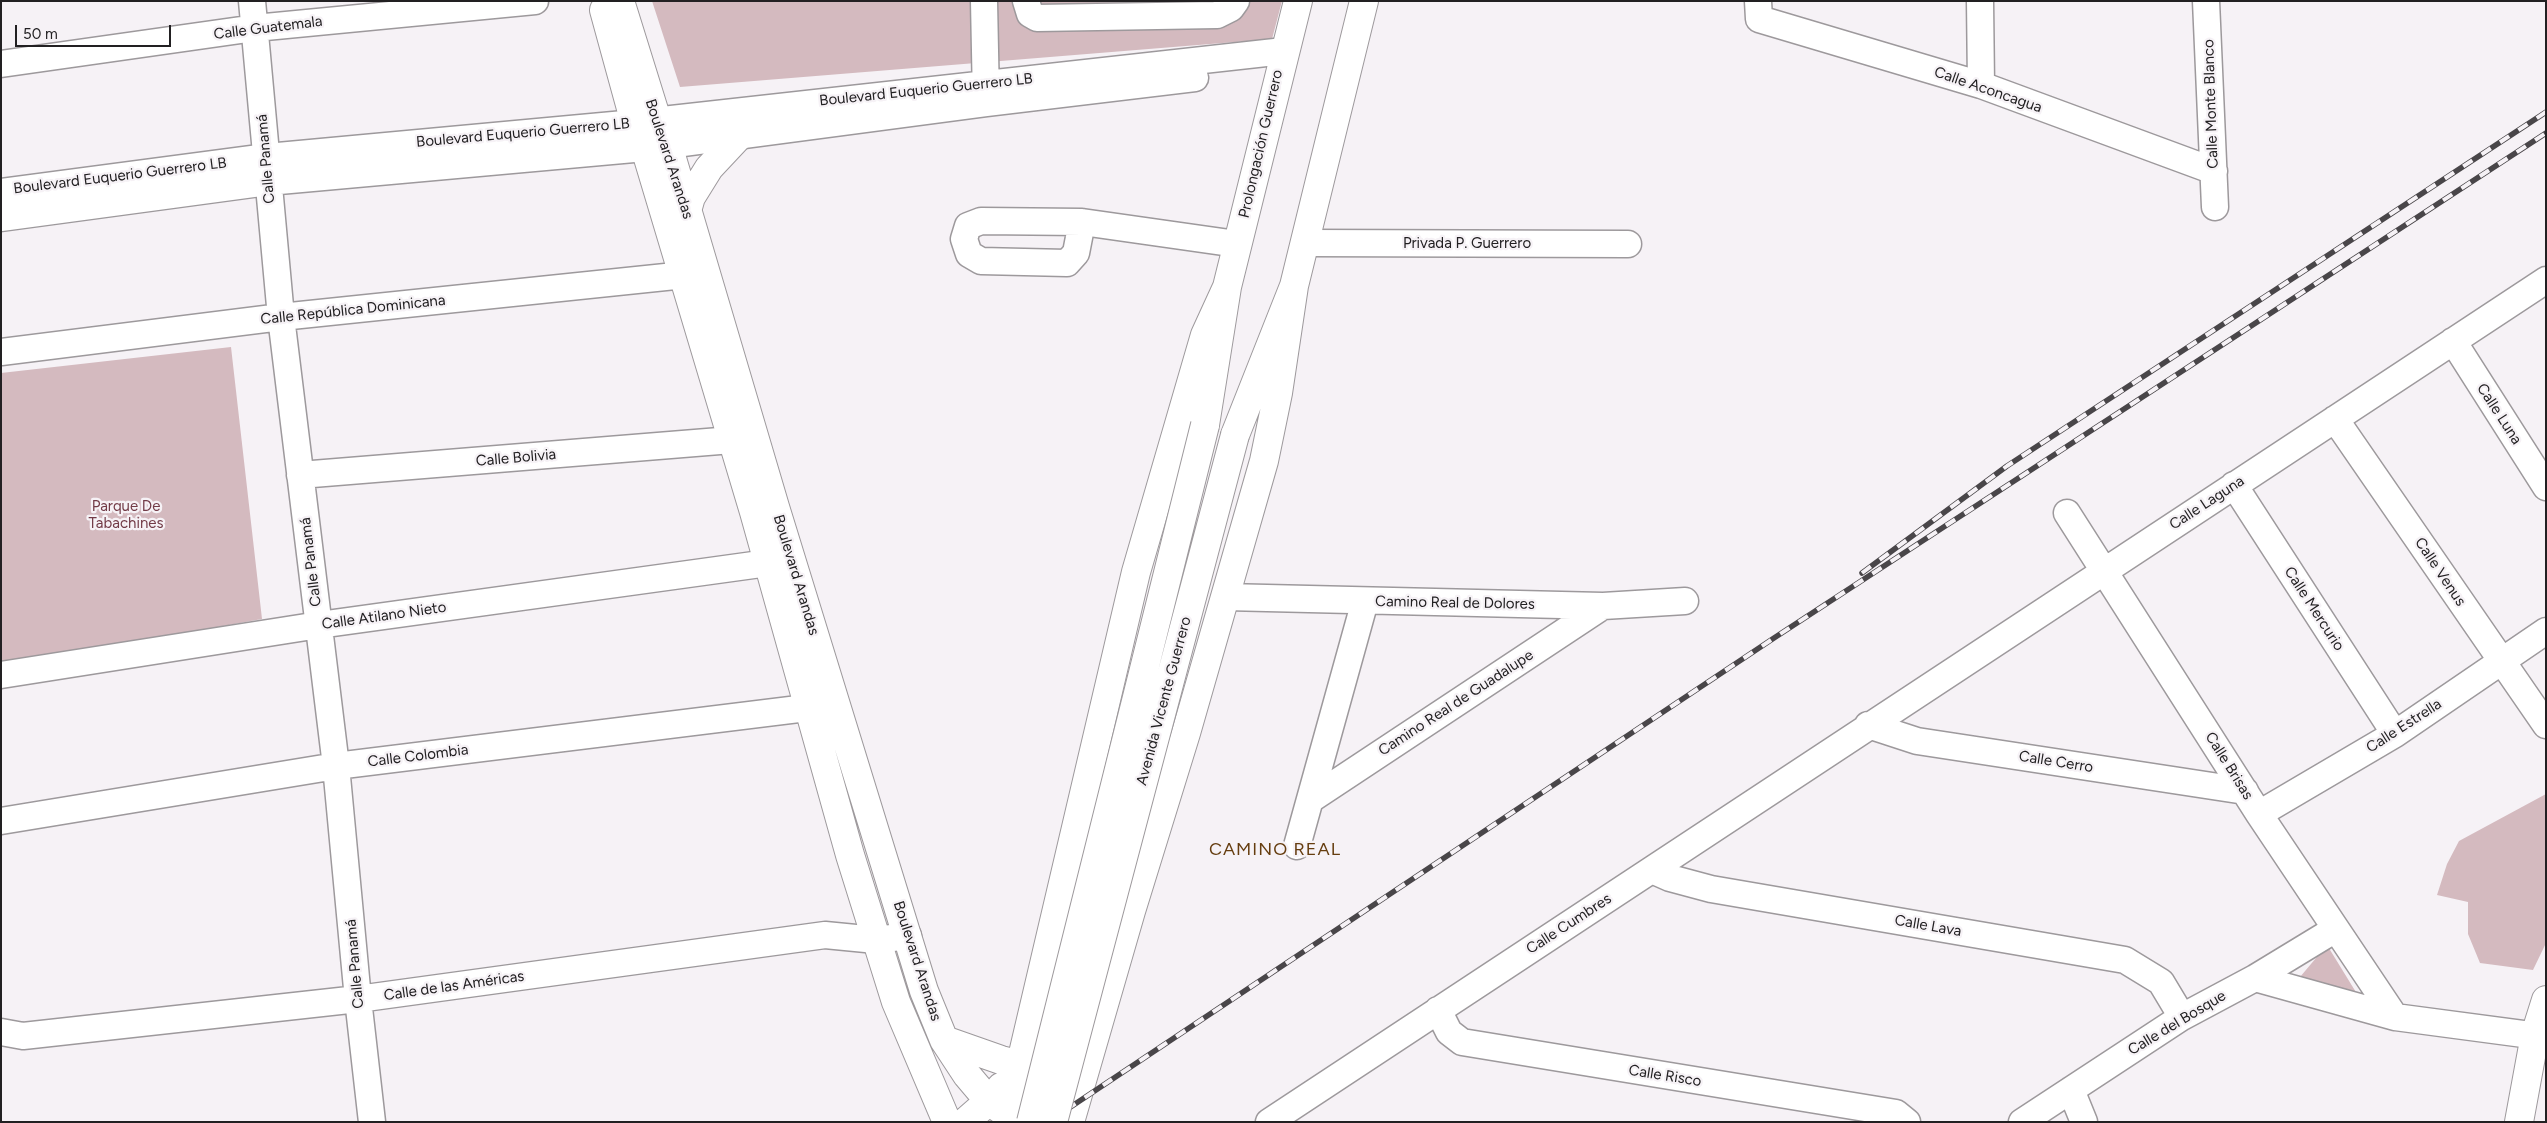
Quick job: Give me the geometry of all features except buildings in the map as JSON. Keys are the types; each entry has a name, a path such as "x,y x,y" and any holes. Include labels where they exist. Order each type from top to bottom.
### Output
{"main road":[{"name":"Boulevard Arandas","path":"601,1 646,122 687,211 694,275 732,440 768,563 807,708 896,1002 948,1122"},
{"name":"Boulevard Arandas","path":"620,1 646,122"},
{"name":"Prolongación Guerrero","path":"1227,287 1298,1"},
{"path":"1070,1122 1264,461 1278,393 1294,286 1307,243 1364,1"},
{"path":"687,211 690,197 709,168 739,136"},
{"name":"Boulevard Arandas","path":"657,146 694,275 836,704 924,991 944,1040 967,1075 1011,1116"},
{"name":"Avenida Vicente Guerrero","path":"1053,1122 1236,435 1294,286"},
{"path":"965,1122 1011,1116 1020,1065 1136,572 1205,335 1227,287"},
{"name":"Avenida Vicente Guerrero","path":"1011,1116 1205,424 1227,287"},
{"path":"2519,1122 2540,1036 2546,1000"},
{"path":"944,1040 1020,1065 1082,1079"}],"street":[{"name":"Calle Panamá","path":"252,1 281,317 336,766 358,1000 372,1122"},
{"name":"Calle Guatemala","path":"1,64 255,28 535,1"},
{"path":"971,1 981,90"},
{"path":"981,90 984,1"},
{"path":"1026,1 1030,14 1036,18 1218,14 1231,8 1236,1"},
{"path":"1980,1 1981,85"},
{"name":"Calle Monte Blanco","path":"2206,1 2215,207"},
{"name":"Calle Aconcagua","path":"1759,10 1981,85 2214,171"},
{"name":"Boulevard Euquerio Guerrero LB","path":"1,218 267,170 646,122 1282,60"},
{"name":"Boulevard Euquerio Guerrero LB","path":"1,192 267,170 657,146 739,136 981,90"},
{"path":"1082,222 1237,244"},
{"name":"Privada P. Guerrero","path":"1307,243 1628,244"},
{"name":"Calle República Dominicana","path":"1,352 281,317 694,275"},
{"name":"Calle Laguna","path":"1868,725 2546,280"},
{"name":"Calle Luna","path":"2453,341 2546,487"},
{"name":"Calle Venus","path":"2335,419 2546,725"},
{"name":"Calle Bolivia","path":"300,475 732,440"},
{"name":"Calle Mercurio","path":"2234,485 2395,734"},
{"name":"Calle Brisas","path":"2067,513 2334,930 2395,1017"},
{"name":"Calle Atilano Nieto","path":"1,675 319,625 768,563"},
{"name":"Camino Real de Dolores","path":"1225,597 1603,606 1685,601"},
{"path":"1297,846 1365,601"},
{"name":"Camino Real de Guadalupe","path":"1310,800 1603,606"},
{"name":"Calle Estrella","path":"2259,814 2395,734 2546,631"},
{"name":"Calle Colombia","path":"1,821 336,766 836,704"},
{"name":"Calle Cerro","path":"1868,725 1917,741 2245,791"},
{"name":"Calle Cumbres","path":"1269,1122 1652,870 1868,725"},
{"name":"Calle Lava","path":"1652,870 1670,878 1711,889 2125,960 2161,982 2182,1017"},
{"name":"Calle de las Américas","path":"825,934 867,910 897,899"},
{"name":"Calle del Bosque","path":"2022,1122 2182,1017 2255,978 2334,930"},
{"name":"Calle de las Américas","path":"8,1038 358,1000 825,934 876,940 908,936"},
{"path":"2255,978 2395,1017 2540,1036"},
{"name":"Calle Risco","path":"1438,1010 1449,1032 1462,1042 1896,1113 1907,1122"},
{"path":"2071,1090 2084,1122"}],"green space":[{"path":"652,1 1282,1 1272,39 680,87"},
{"name":"Parque De Tabachines","path":"231,347 262,619 1,666 1,373"},
{"path":"2546,794 2546,943 2533,970 2480,963 2468,934 2468,902 2437,895 2447,864 2459,841"},
{"path":"2327,945 2362,1002 2300,977"}],"railway":[{"path":"1862,573 2007,466 2546,112"},
{"path":"1048,1122 1774,638 2546,133"}],"district":[{"name":"CAMINO REAL","path":"1275,850"}]}
